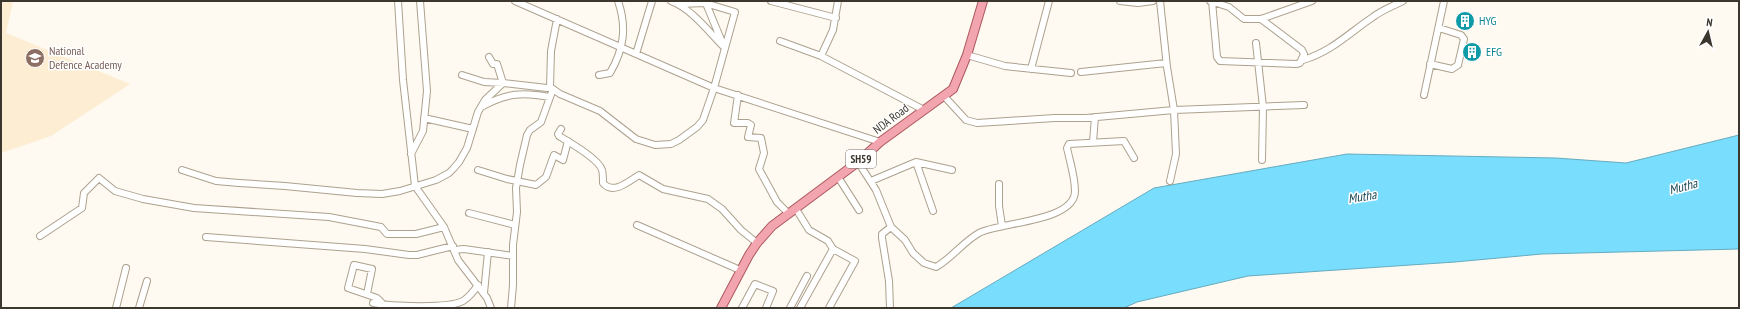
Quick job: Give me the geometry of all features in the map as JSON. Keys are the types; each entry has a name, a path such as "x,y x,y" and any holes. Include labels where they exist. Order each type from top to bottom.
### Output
{"main road":[{"name":"NDA Road","path":"721,308 740,270 757,243 772,226 858,162 880,142 954,89 967,55 983,1"}],"street":[{"path":"398,1 403,80 415,186 444,227 458,260 484,293 491,308"},
{"path":"411,154 423,131 427,91 420,1"},
{"path":"515,1 714,88 880,142"},
{"path":"599,75 610,73 618,60 624,34 618,1"},
{"path":"636,54 652,1"},
{"path":"671,1 678,4 724,47"},
{"path":"771,1 836,18"},
{"path":"821,56 836,18 838,1"},
{"path":"1031,69 1049,1"},
{"path":"1120,1 1138,3 1154,1"},
{"path":"1160,1 1166,63 1174,110 1176,154 1170,181"},
{"path":"1312,1 1261,19 1244,19 1229,7 1210,1 1217,57 1220,61 1225,62 1296,64 1329,50 1374,16 1403,1"},
{"path":"1424,96 1444,1"},
{"path":"462,75 484,82 551,88 566,97 600,111 631,136 655,145 671,144 697,127 703,120 714,88 724,47 735,12 705,2 678,4"},
{"path":"705,2 724,47"},
{"path":"511,308 513,256 517,212 517,181 527,135 530,130 538,126 541,122 549,97 551,88 551,51 557,19"},
{"path":"1261,19 1278,34 1302,50 1304,54 1303,60"},
{"path":"1430,64 1452,69 1458,65 1464,39 1461,35 1439,28"},
{"path":"780,41 821,56 924,110"},
{"path":"1256,42 1263,107 1262,160"},
{"path":"967,55 1005,66 1070,72"},
{"path":"489,57 493,64 497,64 503,83"},
{"path":"1081,72 1166,63"},
{"path":"182,170 216,181 357,193 392,193 443,177 453,169 467,148 481,106 485,100 503,83"},
{"path":"481,106 508,95 519,93 549,97"},
{"path":"738,95 734,124 751,124 748,137 761,138 764,153 759,169 777,202 792,211 809,230 828,241 833,249 855,261 829,308"},
{"path":"944,96 966,120 977,123 1095,117 1174,110 1304,106"},
{"path":"1093,142 1095,117"},
{"path":"424,118 473,129"},
{"path":"561,129 558,134 591,156 601,167 603,183 606,187 611,188 622,186 639,175 663,189 708,199 722,209 741,230 757,243"},
{"path":"478,170 495,176 536,185 546,177 554,155 563,160 568,141"},
{"path":"858,162 871,182 891,227 905,240 913,253 924,263 936,267 944,263 978,233 1002,226 1041,218 1060,210 1069,203 1075,192 1068,146 1069,144 1124,141 1134,158"},
{"path":"871,182 916,162 952,170"},
{"path":"916,162 933,211"},
{"path":"838,176 859,210"},
{"path":"40,236 82,208 84,193 99,178 115,191 143,199 194,208 329,217 381,227 387,234 416,234 444,227"},
{"path":"999,184 999,206 1002,226"},
{"path":"469,213 515,225"},
{"path":"637,225 740,270"},
{"path":"890,308 889,281 882,234 891,227"},
{"path":"206,237 365,249 409,255 453,248 513,256"},
{"path":"800,308 833,249"},
{"path":"484,293 488,252"},
{"path":"367,294 372,269 354,265 348,288 377,298 386,306"},
{"path":"116,308 126,268"},
{"path":"790,308 807,276"},
{"path":"139,308 147,281"},
{"path":"742,308 755,284 773,291 766,308"},
{"path":"372,303 386,306 438,307 450,305 462,302 478,285"}],"shaded area":[{"name":"National Defence Academy","path":"1,1 13,1 6,33 130,84 51,136 1,153"}],"water":[{"name":"Mutha","path":"1739,135 1739,249 1542,254 1455,262 1248,276 1137,302 1124,308 951,308 1154,188 1347,154 1556,158 1626,163"}],"place":[{"name":"HYG","path":"1465,21"},
{"name":"EFG","path":"1472,52"},
{"name":"National Defence Academy","path":"35,58"}]}
